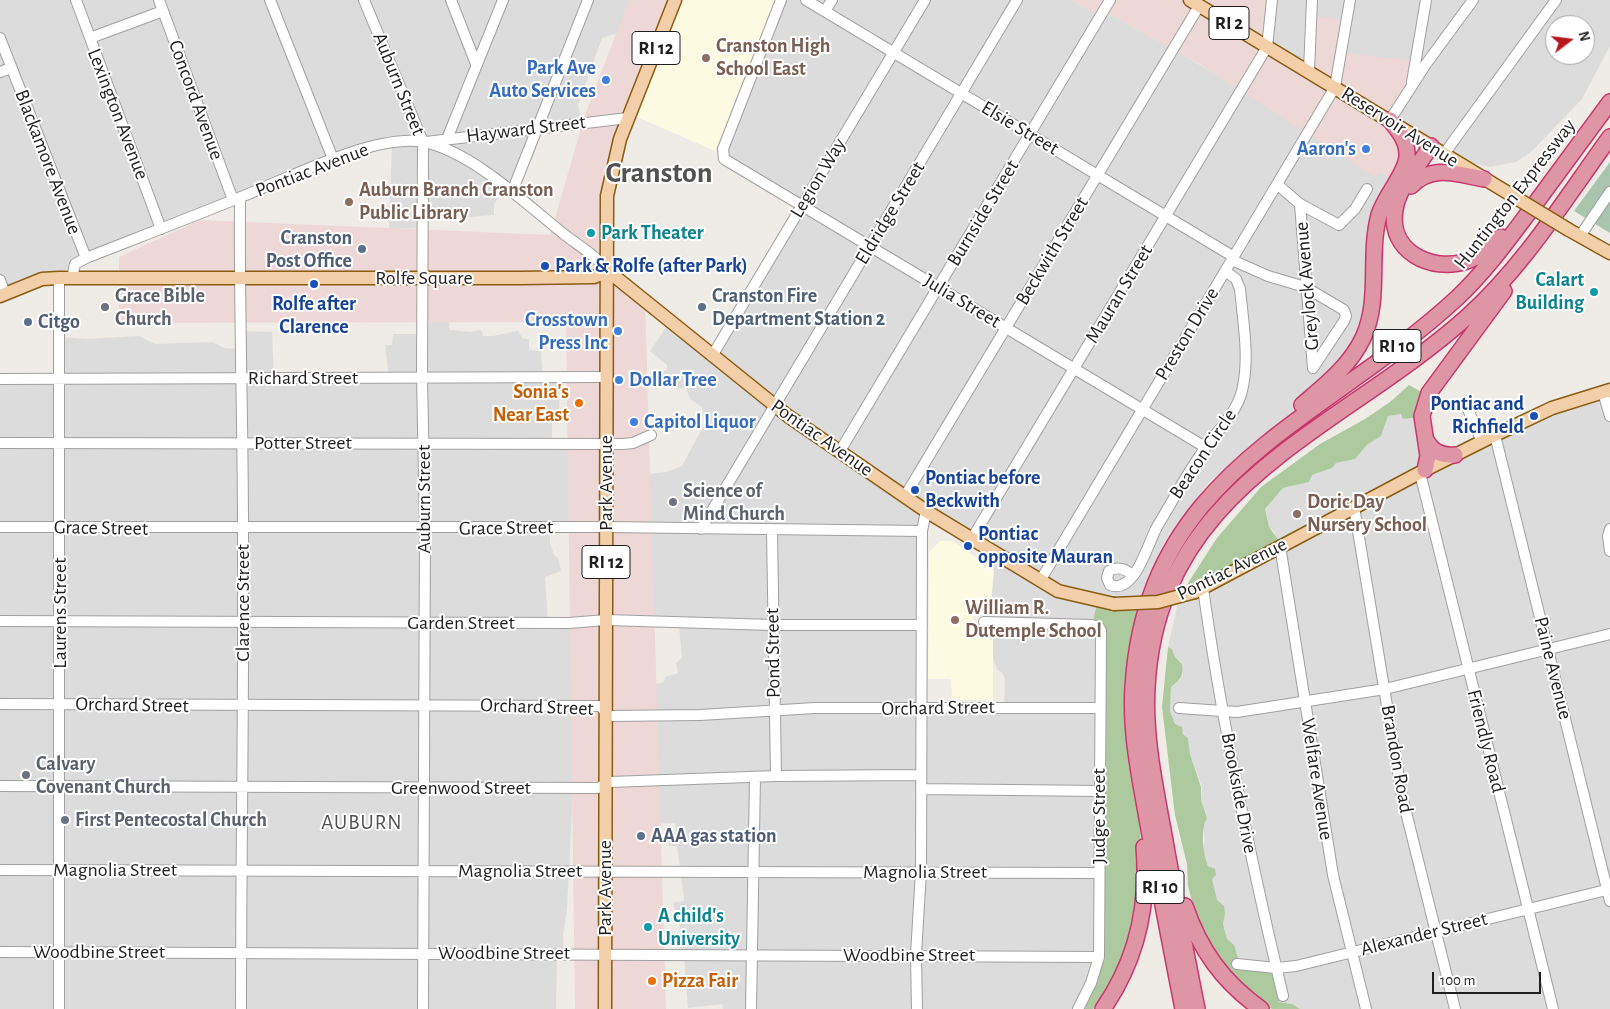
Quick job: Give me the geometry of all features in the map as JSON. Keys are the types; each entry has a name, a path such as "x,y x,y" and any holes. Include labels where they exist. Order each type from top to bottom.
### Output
{"highway":[{"name":"Huntington Expressway","path":"1183,1009 1132,724 1133,685 1144,620 1156,582 1173,547 1195,514 1221,483 1259,448 1449,305 1494,258 1610,102"},
{"path":"1390,120 1406,145 1407,158 1403,170"},
{"name":"Huntington Expressway","path":"1197,1009 1158,803 1148,738 1147,699 1150,659 1167,596 1180,567 1197,538 1230,498 1258,472 1439,341 1469,315 1506,277 1610,137"},
{"path":"1585,171 1610,143"},
{"path":"1429,145 1400,194 1394,218 1401,243 1415,256 1432,264 1459,263 1474,258 1492,245 1550,184"},
{"path":"1221,483 1256,444 1337,374 1358,348 1366,332 1373,305 1376,231 1380,213 1389,192 1403,170 1417,151 1429,145"},
{"path":"1394,218 1398,205 1406,191 1416,180 1429,173 1444,171 1484,179"},
{"path":"1422,471 1428,456 1422,411 1429,393 1520,269 1538,235"},
{"path":"1424,434 1435,452 1444,455 1455,455"},
{"path":"1103,1009 1127,969 1140,926 1145,900 1146,874 1138,764"},
{"path":"1158,803 1184,904 1197,938 1214,966 1245,998 1261,1009"},
{"path":"1093,1009 1122,966 1140,926"},
{"path":"1245,998 1266,1009"}],"main road":[{"name":"Park Avenue","path":"605,1009 604,711 607,196 609,180 620,139 675,0"},
{"name":"Reservoir Avenue","path":"1194,3 1610,253"},
{"name":"Rolfe Square","path":"65,278 594,277 608,272"},
{"name":"Pontiac Avenue","path":"608,272 775,405 926,511 1040,581 1074,596 1114,604 1158,602 1199,590 1422,471 1495,435 1552,408 1607,391"},
{"path":"3,295 42,279 65,278"}],"street":[{"name":"Lexington Avenue","path":"76,0 161,229"},
{"name":"Concord Avenue","path":"159,0 236,199"},
{"path":"270,0 333,159"},
{"name":"Auburn Street","path":"364,0 423,142 422,377 425,529 423,1009"},
{"path":"451,0 476,64"},
{"path":"447,138 503,0"},
{"path":"512,192 588,0"},
{"name":"Julia Street","path":"781,0 722,154 726,161 1206,447"},
{"name":"Elsie Street","path":"806,0 1166,215 1233,258 1268,276 1306,287 1344,310 1346,316 1313,368"},
{"path":"825,12 832,0"},
{"name":"Legion Way","path":"712,356 925,0"},
{"name":"Eldridge Street","path":"701,529 1018,0"},
{"name":"Burnside Street","path":"840,451 1110,0"},
{"path":"1267,47 1272,0"},
{"path":"1309,71 1312,0"},
{"path":"1335,87 1350,0"},
{"path":"1411,88 1426,0"},
{"path":"1390,120 1473,0"},
{"path":"1444,154 1556,0"},
{"name":"Beckwith Street","path":"905,496 1098,174 1194,3"},
{"path":"90,38 163,11"},
{"name":"Blackamore Avenue","path":"0,38 86,258"},
{"name":"Mauran Street","path":"971,540 1267,47"},
{"path":"0,72 11,68"},
{"name":"Preston Drive","path":"1040,581 1225,270 1278,186 1335,87"},
{"name":"Hayward Street","path":"423,142 537,127 628,118"},
{"name":"Pontiac Avenue","path":"86,258 333,159 386,144 423,142 464,159 512,192 567,236 596,256 608,272"},
{"name":"Greylock Avenue","path":"1278,186 1300,204 1334,223 1342,224 1356,209 1367,189"},
{"path":"1575,233 1610,192"},
{"name":"Clarence Street","path":"236,199 242,278 240,378 243,529 241,1009"},
{"name":"Greylock Avenue","path":"1300,204 1313,368"},
{"path":"65,278 76,264 86,258"},
{"name":"Beacon Circle","path":"1132,575 1143,562 1152,535 1206,447 1235,409 1242,390 1245,369 1240,289 1236,279 1225,270"},
{"name":"Laurens Street","path":"59,1009 60,379 65,278"},
{"path":"0,280 3,295"},
{"name":"Richard Street","path":"0,380 605,377"},
{"path":"1607,391 1610,416"},
{"path":"1466,407 1482,442"},
{"name":"Potter Street","path":"0,443 634,443 651,435"},
{"name":"Paine Avenue","path":"1495,435 1609,889 1610,901"},
{"name":"Friendly Road","path":"1422,471 1468,669 1553,1009"},
{"name":"Brandon Road","path":"1354,507 1402,796 1455,1009"},
{"path":"916,1009 916,955 921,871 922,531 926,511"},
{"name":"Grace Street","path":"0,527 243,529 606,527 922,531"},
{"path":"1610,529 1608,536 1610,551"},
{"name":"Pond Street","path":"772,530 776,776"},
{"name":"Welfare Avenue","path":"1280,546 1333,876 1366,1009"},
{"name":"Brookside Drive","path":"1199,590 1262,913 1283,996"},
{"name":"Garden Street","path":"0,621 569,623 606,620 922,625"},
{"name":"Judge Street","path":"984,622 1092,625 1099,627 1101,631 1098,957 1091,983 1078,1009"},
{"path":"1179,708 1224,712 1305,702 1385,689 1610,634"},
{"name":"Orchard Street","path":"0,704 600,706 609,716 700,715 774,710 922,707 1100,708"},
{"name":"Greenwood Street","path":"0,786 589,788 604,786 610,782 776,776 921,775"},
{"path":"752,1009 751,955 755,777"},
{"path":"921,789 1100,791"},
{"name":"Magnolia Street","path":"0,870 921,871 1099,874"},
{"name":"Alexander Street","path":"1237,964 1276,968 1296,966 1609,889"},
{"name":"Woodbine Street","path":"0,952 605,953 1098,957"}],"shaded area":[{"path":"0,0 675,0 624,31 602,38 578,105 582,123 537,127 511,190 503,188 494,205 494,215 468,217 464,215 424,215 422,228 391,229 389,227 392,144 370,148 0,296"},
{"path":"629,0 675,0 628,119 605,214 612,283 645,302 666,1009 575,1009 566,322 119,323 119,257 200,220 550,235 585,115"},
{"name":"Cranston High School East","path":"682,0 775,0 715,151 637,117"},
{"path":"781,0 1071,0 1099,16 1104,11 1173,49 1390,178 1368,326 1324,388 1209,482 1163,545 1140,599 1100,630 1100,942 1079,1009 723,1009 722,1004 688,1008 684,956 681,953 679,937 680,927 673,903 684,901 684,898 677,846 669,846 668,839 676,836 675,823 650,824 656,684 664,682 665,677 678,673 676,663 682,658 679,625 644,623 604,531 550,529 550,543 554,555 558,558 561,571 545,577 548,622 604,623 573,790 567,908 563,936 564,953 557,955 556,1009 0,1009 0,379 59,379 61,337 86,339 139,336 155,344 213,342 224,348 239,349 242,331 272,332 274,377 389,377 385,345 392,345 393,334 421,334 422,285 447,310 450,330 472,332 479,330 482,331 483,336 518,331 523,339 529,339 529,350 541,351 543,377 560,379 559,411 552,413 552,442 603,444 605,479 666,472 682,466 705,423 702,407 690,399 686,388 676,389 659,375 667,370 667,365 650,351 669,323 710,354 799,208 724,160","holes":["917,507 998,562 987,577 985,605 989,624 988,639 994,662 998,671 1002,672 1005,680 1004,708 919,707 920,518"]},
{"path":"1071,0 1273,0 1271,45 1313,69 1316,16 1347,21 1342,53 1416,61 1414,75 1394,110 1405,154 1390,178 1380,172 1376,178 1198,63 1104,11 1099,17"},
{"path":"1273,0 1610,0 1610,46 1582,99 1532,151 1516,162 1490,167 1460,160 1271,45"},
{"path":"1610,162 1610,233 1574,211"},
{"path":"1610,391 1610,1009 1300,1009 1292,1004 1279,1002 1241,968 1231,943 1227,939 1223,924 1225,914 1217,900 1212,885 1211,867 1208,866 1203,849 1205,841 1203,826 1207,818 1201,800 1202,787 1190,754 1188,738 1175,724 1170,711 1171,687 1180,680 1183,674 1182,664 1175,657 1172,649 1168,647 1179,598 1276,533 1269,527 1265,509 1283,488 1308,482 1312,475 1332,468 1336,463 1355,459 1367,445 1381,436 1388,416 1397,414 1420,417 1437,454"},
{"path":"940,541 953,541 994,570 990,615 973,615 974,632 993,633 993,701 952,699 951,679 928,679 929,552"}],"green space":[{"path":"1409,385 1427,395 1420,417 1403,419 1401,414 1388,416 1381,436 1367,445 1355,459 1336,463 1332,468 1312,475 1309,482 1283,488 1265,509 1269,527 1282,545 1185,596 1188,583 1217,538 1261,487 1320,444 1365,419 1390,402"},
{"path":"1097,604 1140,605 1138,810 1145,884 1125,958 1093,1009 1079,1009 1095,976 1101,642 1092,625"},
{"path":"1168,647 1172,649 1183,668 1181,677 1171,687 1170,711 1175,724 1182,727 1183,734 1188,738 1190,754 1201,787 1201,800 1207,818 1203,835 1205,854 1208,866 1215,869 1216,875 1212,879 1217,900 1224,906 1223,924 1227,939 1234,945 1241,968 1274,970 1280,995 1279,1002 1292,1004 1300,1009 1272,1009 1256,999 1219,967 1199,928 1188,886 1187,864 1175,815 1162,707"}],"place":[{"name":"Cranston High School East","path":"706,58"},
{"name":"Park Ave Auto Services","path":"606,80"},
{"name":"Aaron's","path":"1366,149"},
{"name":"Auburn Branch Cranston Public Library","path":"349,202"},
{"name":"Park Theater","path":"591,233"},
{"name":"Cranston Post Office","path":"362,249"},
{"name":"Park & Rolfe (after Park)","path":"545,266"},
{"name":"Rolfe after Clarence","path":"314,284"},
{"name":"Calart Building","path":"1594,292"},
{"name":"Grace Bible Church","path":"105,307"},
{"name":"Cranston Fire Department Station 2","path":"702,307"},
{"name":"Citgo","path":"28,322"},
{"name":"Crosstown Press Inc","path":"618,331"},
{"name":"Dollar Tree","path":"619,380"},
{"name":"Sonia's Near East","path":"579,403"},
{"name":"Pontiac and Richfield","path":"1534,416"},
{"name":"Capitol Liquor","path":"634,422"},
{"name":"Pontiac before Beckwith","path":"915,490"},
{"name":"Science of Mind Church","path":"673,502"},
{"name":"Doric Day Nursery School","path":"1297,514"},
{"name":"Pontiac opposite Mauran","path":"968,546"},
{"name":"William R. Dutemple School","path":"955,620"},
{"name":"Calvary Covenant Church","path":"26,775"},
{"name":"First Pentecostal Church","path":"65,820"},
{"name":"AAA gas station","path":"641,836"},
{"name":"A child's University","path":"648,927"},
{"name":"Pizza Fair","path":"652,981"}],"district":[{"name":"Cranston","path":"659,173"},
{"name":"AUBURN","path":"362,823"}]}
